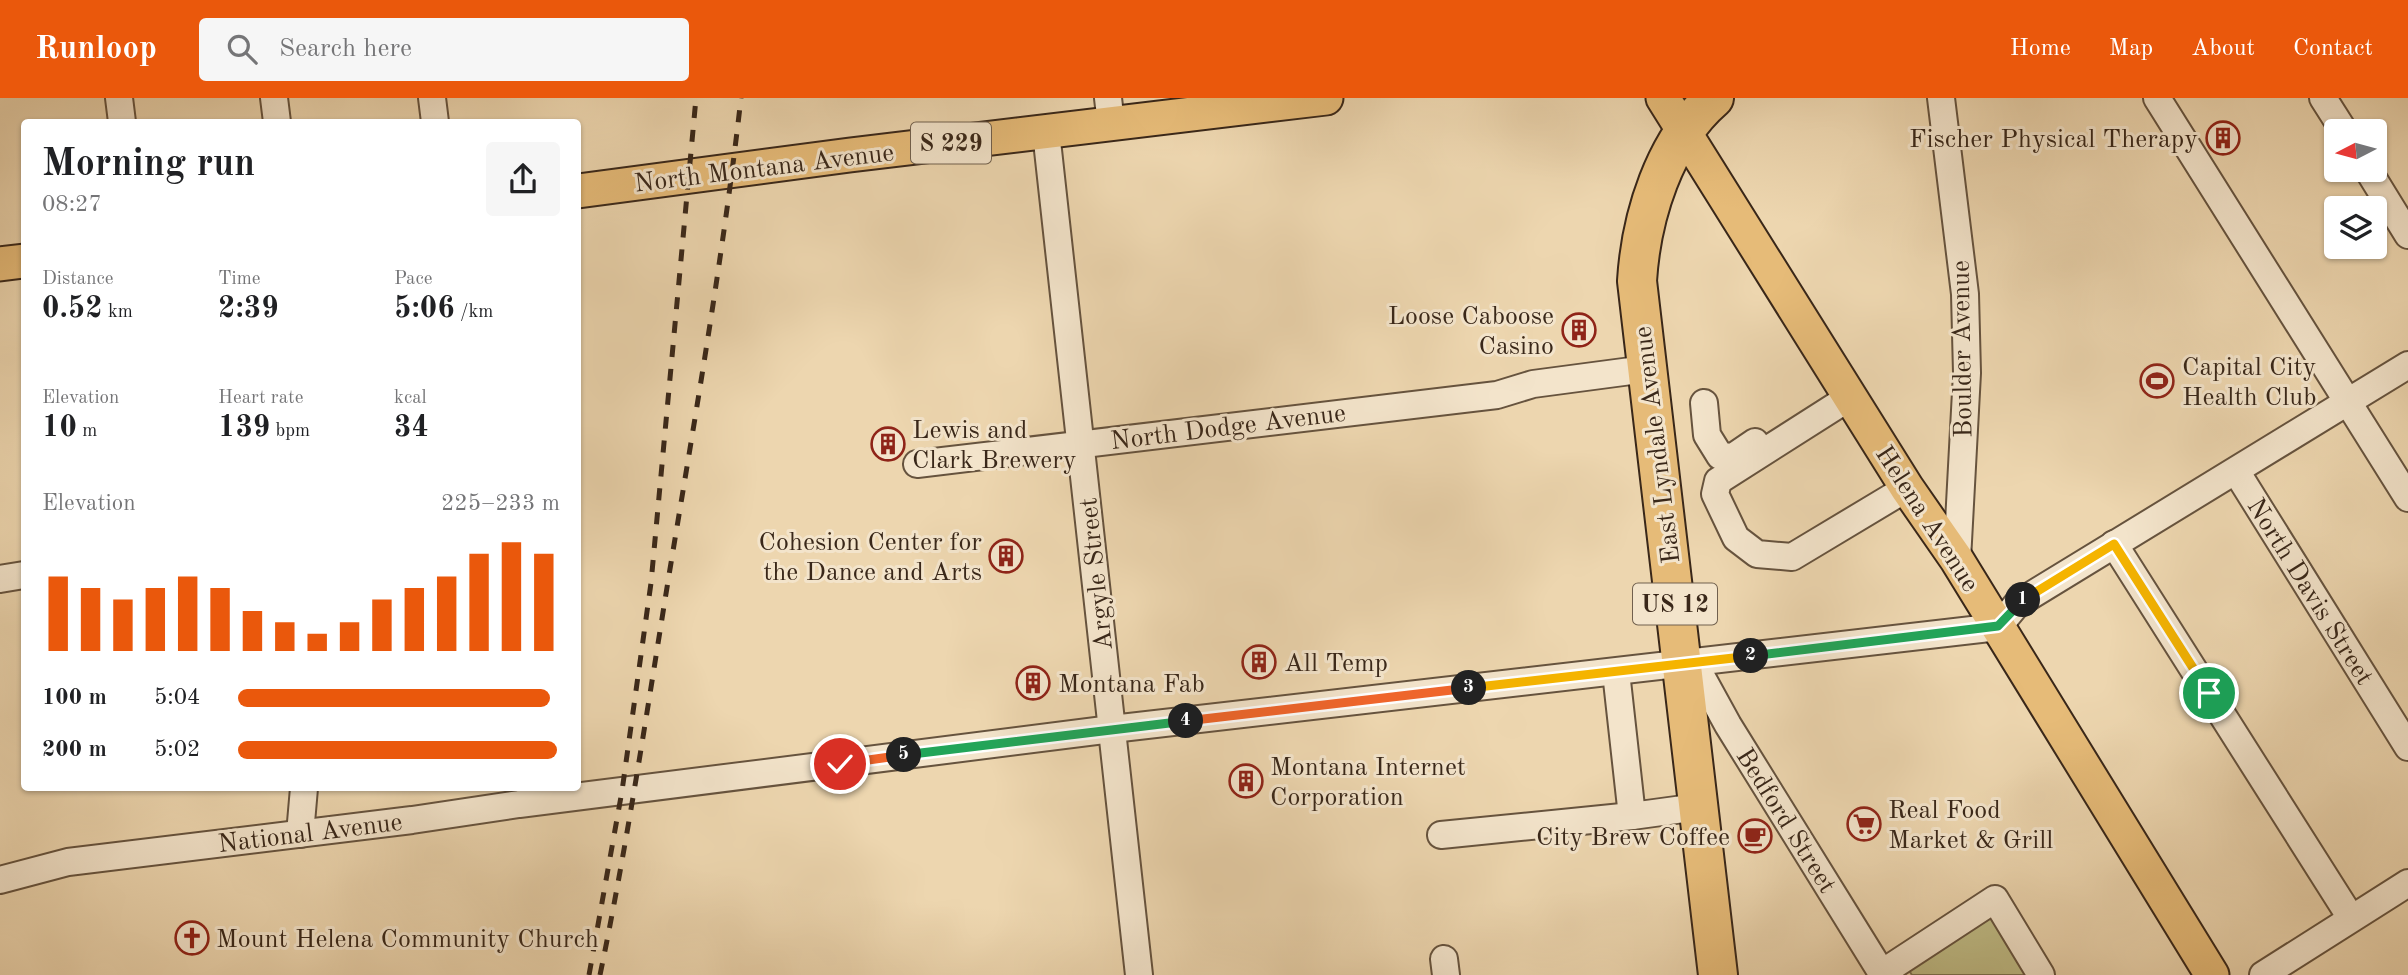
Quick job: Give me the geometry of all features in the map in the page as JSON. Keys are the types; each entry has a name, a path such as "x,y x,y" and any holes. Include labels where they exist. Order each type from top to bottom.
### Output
{"highway":[{"name":"US 12","path":"1685,131 1714,98"},
{"name":"East Lyndale Avenue","path":"1685,131 1675,145 1652,202 1640,250 1637,281 1646,369 1688,664 1698,807 1718,975"}],"main road":[{"name":"North Montana Avenue","path":"581,191 1046,132 1110,111 1326,98"},
{"name":"Helena Avenue","path":"1663,98 1907,488 1957,560 2212,975"},
{"path":"0,264 21,261"}],"street":[{"path":"119,98 122,119"},
{"path":"274,98 276,119"},
{"path":"432,98 435,119"},
{"name":"Boulder Avenue","path":"1941,98 1965,294 1967,373 1957,560"},
{"path":"2157,98 2408,498"},
{"path":"2323,98 2336,119"},
{"name":"Argyle Street","path":"1046,132 1139,975"},
{"path":"2375,182 2408,235"},
{"path":"1998,626 2017,604 2408,365"},
{"name":"North Dodge Avenue","path":"917,464 1497,395 1533,384 1646,369"},
{"path":"1850,397 1718,481 1715,495 1736,538 1757,554 1791,557 1907,488"},
{"path":"1704,403 1707,435 1720,456 1733,457 1793,417 1814,420"},
{"name":"North Davis Street","path":"2236,471 2408,747"},
{"path":"2114,544 2351,918"},
{"path":"0,579 21,576"},
{"name":"National Avenue","path":"581,789 1688,664 1998,626"},
{"name":"Bedford Street","path":"1688,664 1882,974"},
{"path":"1616,672 1632,816"},
{"path":"300,834 304,791"},
{"name":"National Avenue","path":"0,880 68,862 300,834 517,796 561,791"},
{"path":"1441,835 1698,807"},
{"path":"2263,975 2408,883"},
{"path":"1882,974 1995,899 2041,975"}],"shaded area":[{"path":"1993,906 2035,975 1912,975 1904,963"}],"railway":[{"path":"589,975 622,791 651,583 696,98"},
{"path":"600,975 629,823 699,393 741,98"}],"place":[{"name":"Fischer Physical Therapy","path":"2223,138"},
{"name":"Loose Caboose Casino","path":"1579,330"},
{"name":"Capital City Health Club","path":"2157,381"},
{"name":"Lewis and Clark Brewery","path":"888,444"},
{"name":"Cohesion Center for the Dance and Arts","path":"1006,556"},
{"name":"All Temp","path":"1259,662"},
{"name":"Montana Fab","path":"1033,683"},
{"name":"Montana Internet Corporation","path":"1246,781"},
{"name":"Real Food Market & Grill","path":"1864,824"},
{"name":"City Brew Coffee","path":"1755,836"},
{"name":"Mount Helena Community Church","path":"192,938"}],"route":[{"path":"840,764 1112,729 1998,626 2017,604 2114,544 2209,693"}]}
